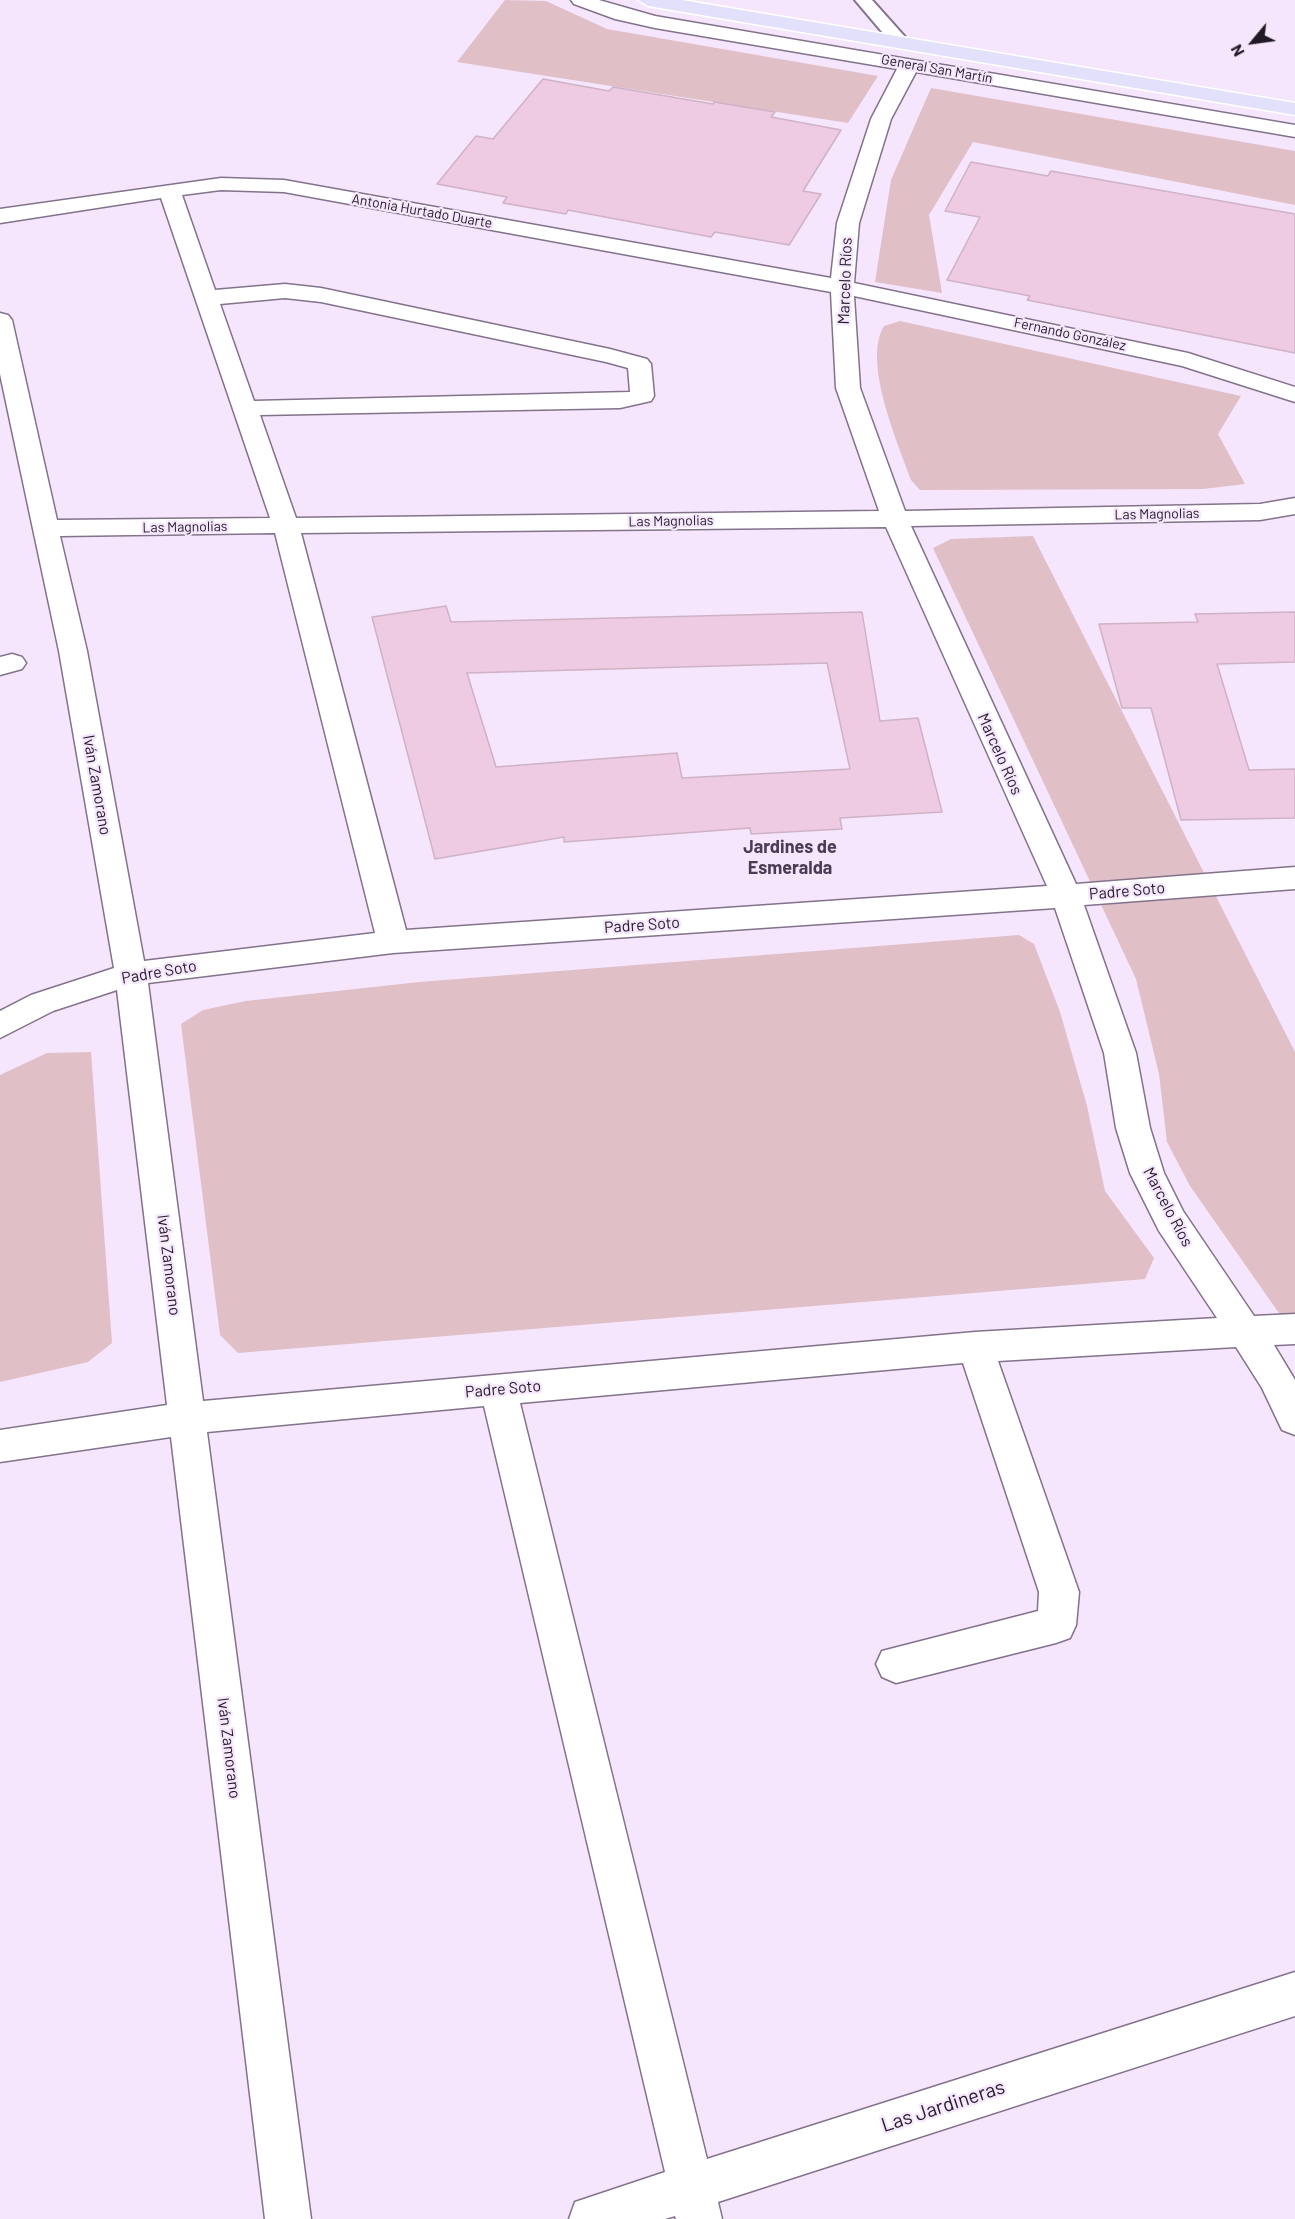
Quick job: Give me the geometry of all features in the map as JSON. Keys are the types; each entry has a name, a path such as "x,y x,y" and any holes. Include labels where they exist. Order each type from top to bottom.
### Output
{"main road":[{"name":"General San Martín","path":"648,0 905,53 1295,109"}],"street":[{"name":"General San Martín","path":"581,0 622,15 655,22 905,53 1295,130"},
{"name":"Marcelo Ríos","path":"905,53 881,119 848,224 842,287 848,388 864,438 895,519 1066,896 1120,1053 1133,1128 1147,1173 1171,1221 1276,1378 1295,1419"},
{"name":"Antonia Hurtado Duarte","path":"0,216 221,184 284,186 842,287"},
{"path":"169,190 286,526 393,942"},
{"name":"Fernando González","path":"842,287 1188,360 1295,395"},
{"path":"207,298 285,291 321,295 610,356 639,364 642,396 620,401 245,408"},
{"name":"Iván Zamorano","path":"0,320 90,737 131,974 288,2219"},
{"name":"Las Magnolias","path":"46,528 895,519 1260,512 1295,506"},
{"name":"Padre Soto","path":"0,1026 42,1004 131,974 393,942 1295,878"},
{"name":"Padre Soto","path":"0,1446 188,1418 498,1389 975,1347 1295,1329"},
{"path":"896,1664 1056,1625 1059,1592 975,1347"},
{"path":"498,1389 695,2203"},
{"name":"Las Jardineras","path":"592,2219 695,2203 1295,1994"}],"lane":[{"path":"863,0 905,53"}],"shaded area":[{"path":"505,0 546,1 607,29 878,76 848,123 457,62"},
{"path":"931,88 1295,151 1295,205 973,142 929,215 942,293 875,282 891,180"},
{"path":"900,321 1241,396 1218,434 1245,484 1203,489 920,490 911,480 891,425 879,381 878,341 884,326"},
{"path":"1033,536 1295,1052 1295,1336 1190,1186 1167,1142 1159,1074 1136,979 933,548 951,539"},
{"path":"1019,935 1034,944 1060,1012 1087,1106 1105,1191 1154,1258 1145,1279 238,1353 220,1335 181,1024 203,1010 246,1001 419,982"},
{"path":"91,1052 112,1343 88,1362 0,1382 0,1075 47,1053"}],"building":[{"path":"543,79 609,91 613,87 775,112 771,117 841,130 803,191 821,194 789,245 715,232 711,237 568,210 566,214 503,203 507,197 437,184 476,136 493,139"},
{"path":"971,162 1048,176 1051,171 1295,214 1295,353 1027,300 1030,296 947,280 980,217 945,211"},
{"path":"446,606 451,622 862,612 880,721 918,718 942,812 840,818 842,829 751,834 750,828 564,842 564,837 435,859 372,617","holes":["827,663 850,769 682,778 677,753 496,767 467,673"]},
{"path":"1295,612 1295,662 1217,664 1249,770 1295,769 1295,818 1181,820 1151,708 1122,708 1099,624 1198,622 1195,614"}],"district":[{"name":"Jardines de Esmeralda","path":"790,857"}]}
